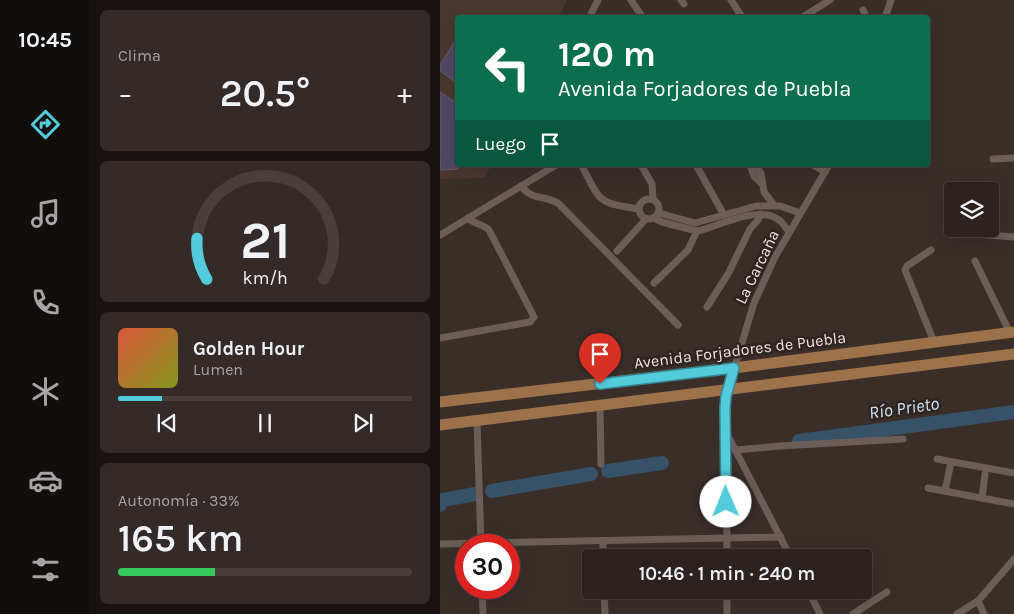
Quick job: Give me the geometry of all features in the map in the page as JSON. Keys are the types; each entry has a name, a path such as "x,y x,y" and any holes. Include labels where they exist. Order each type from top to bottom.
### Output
{"main road":[{"name":"Avenida Forjadores de Puebla","path":"440,402 734,368 1012,332"},
{"path":"440,425 1014,354"}],"street":[{"path":"591,15 598,0"},
{"path":"631,0 641,15"},
{"path":"731,0 741,15"},
{"path":"806,15 830,0"},
{"path":"886,15 891,0"},
{"path":"863,10 866,15"},
{"path":"993,159 1014,158"},
{"path":"440,234 553,167"},
{"path":"617,251 653,217 660,206 653,199 652,184 642,167"},
{"path":"697,167 724,215"},
{"path":"751,167 754,176 774,205"},
{"path":"756,206 763,188 761,173 757,167"},
{"path":"583,168 600,198 613,205 639,209"},
{"name":"La Carcaña","path":"727,549 725,408 728,389 749,313 775,257 827,168"},
{"path":"522,186 531,196 554,200 559,204 678,325"},
{"path":"653,199 644,200 639,209 641,215 696,223 756,206 774,205 800,213"},
{"path":"653,217 662,222 697,231 761,214 780,220 789,232"},
{"path":"707,307 728,274 750,229 761,214"},
{"path":"744,217 750,229"},
{"path":"440,338 533,320 534,315 489,230 468,218"},
{"path":"654,283 688,250 697,231"},
{"path":"999,236 1014,237"},
{"path":"931,250 907,266 905,270 934,342"},
{"path":"975,261 1012,332"},
{"path":"600,405 601,464"},
{"path":"477,420 481,534"},
{"path":"726,432 787,549"},
{"path":"736,450 903,439"},
{"path":"937,459 1014,474"},
{"path":"945,491 951,462"},
{"path":"982,498 985,474"},
{"path":"928,488 1014,504"},
{"path":"520,543 781,537"},
{"path":"603,541 603,549"},
{"path":"440,544 455,544"},
{"path":"957,614 978,601 1014,559"},
{"path":"853,614 887,592"},
{"path":"482,599 483,614"},
{"path":"604,599 604,614"},
{"path":"727,599 727,614"},
{"path":"812,599 820,614"},
{"path":"978,601 984,614"}],"shaded area":[{"path":"440,0 567,0 560,15 455,15 455,167 490,167 485,178 440,179"}],"building":[{"path":"455,41 455,82 440,71 440,65"},
{"path":"440,92 455,102 455,167 458,167 458,169 440,170"}],"waterway":[{"name":"Río Prieto","path":"799,441 1014,412"},
{"name":"Río Prieto","path":"608,471 662,463"},
{"name":"Río Prieto","path":"492,491 591,474"},
{"name":"Río Prieto","path":"440,505 443,500 475,494"}],"route":[{"path":"600,384 734,368 726,396 725,408 726,502"}]}
